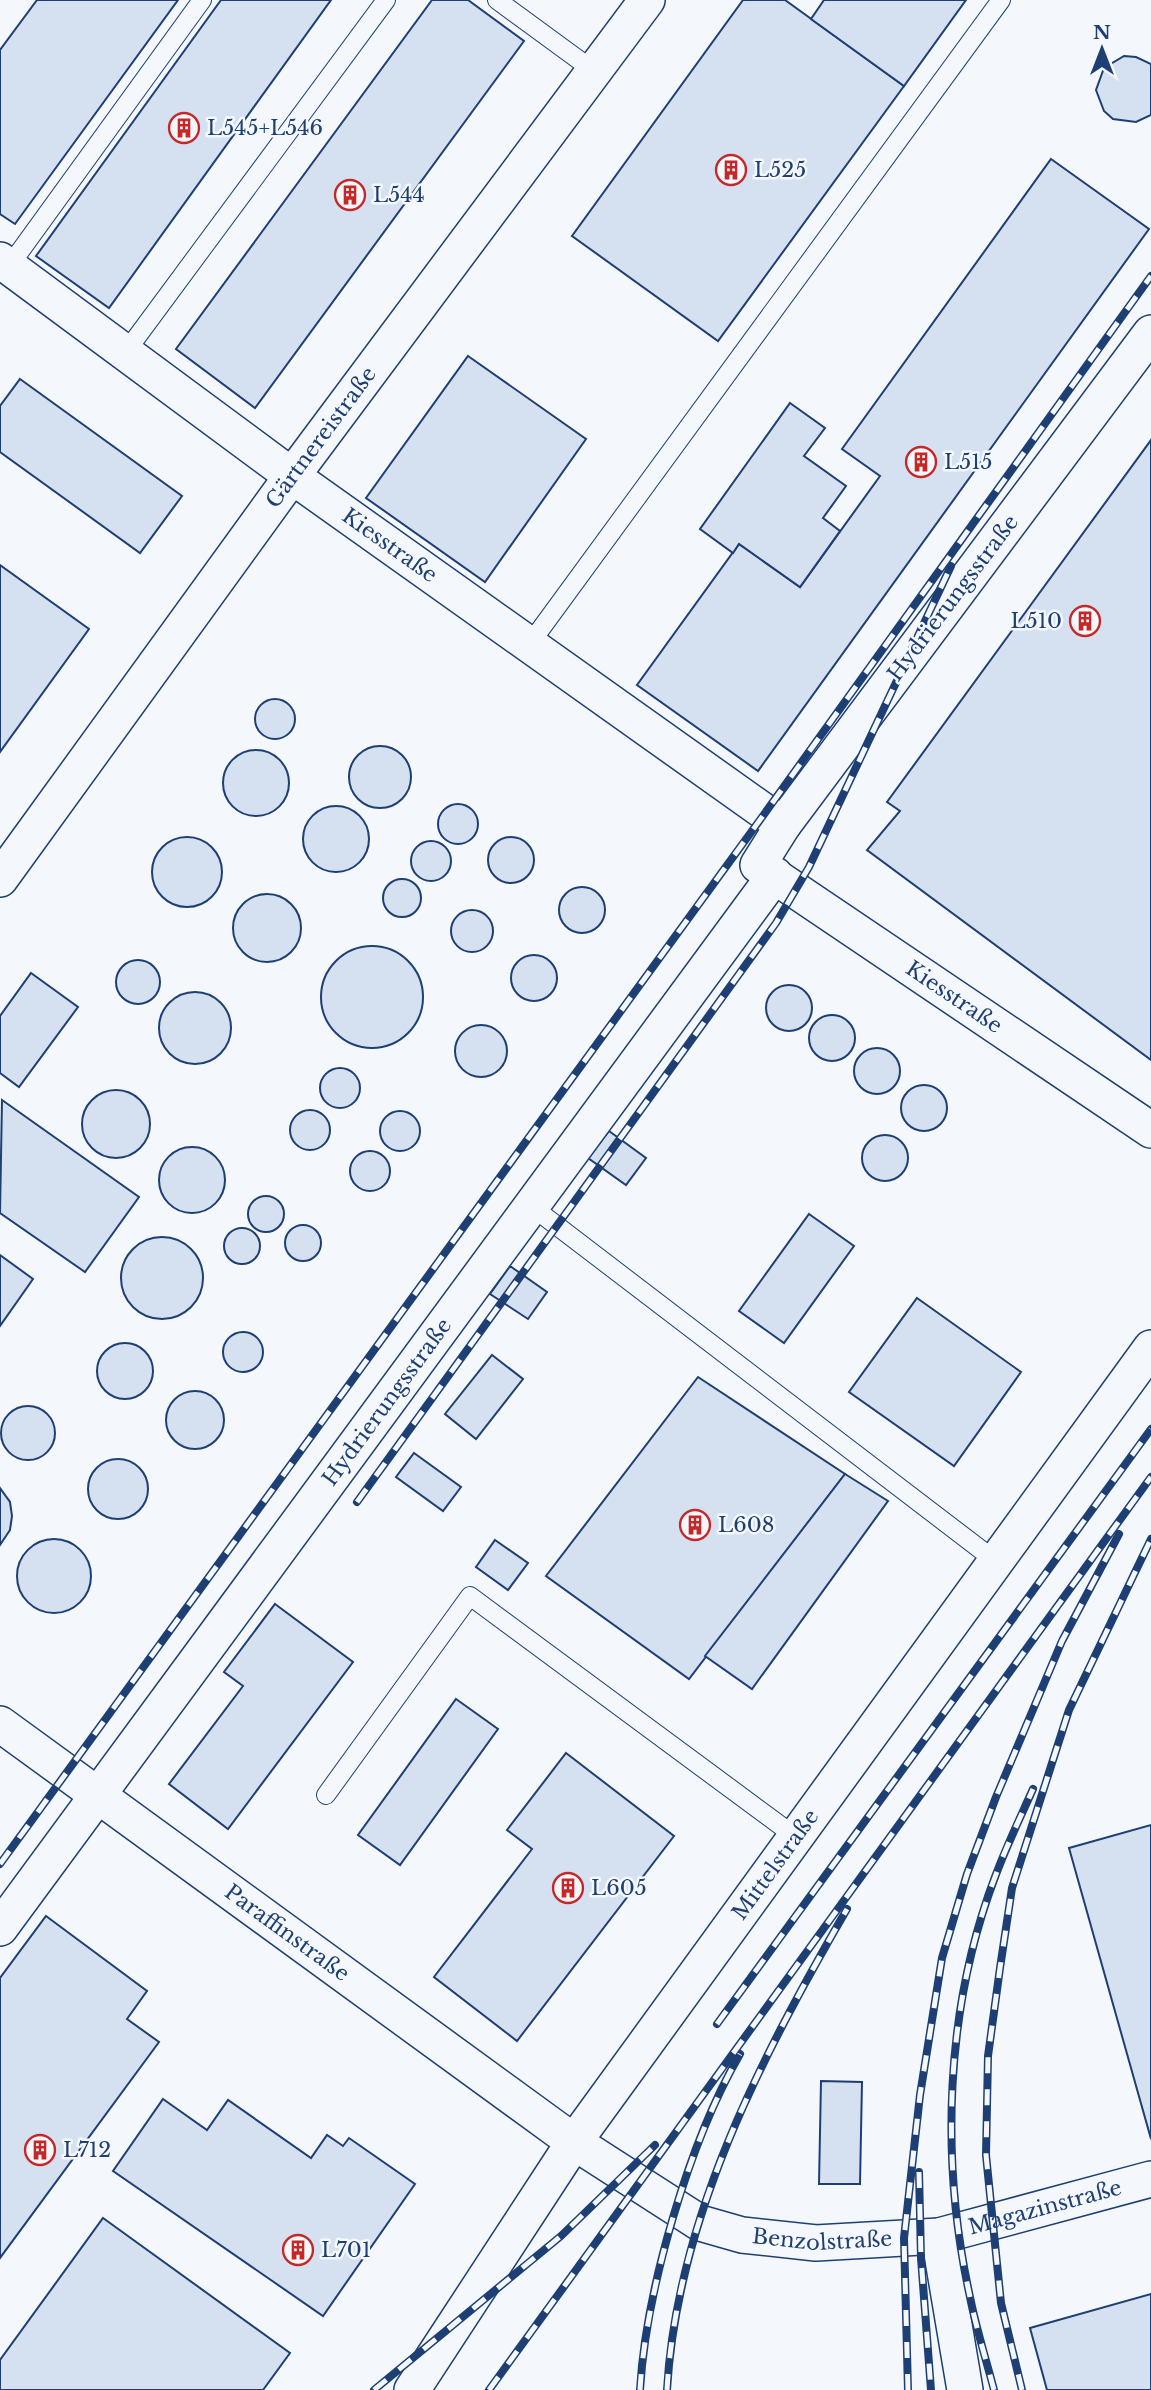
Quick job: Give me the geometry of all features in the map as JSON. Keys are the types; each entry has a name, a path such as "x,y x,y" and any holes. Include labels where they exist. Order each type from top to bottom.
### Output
{"street":[{"name":"Gärtnereistraße","path":"0,879 292,476 647,0"},
{"name":"Kiesstraße","path":"3,269 125,353 292,476 783,825"},
{"name":"Hydrierungsstraße","path":"0,1928 531,1206 766,870 783,825 1151,333"},
{"name":"Kiesstraße","path":"766,870 1151,1130"},
{"name":"Mittelstraße","path":"412,2390 574,2142 1151,1348"},
{"name":"Paraffinstraße","path":"0,1724 574,2142"},
{"name":"Benzolstraße","path":"574,2142 700,2223 742,2235 816,2243 939,2236"},
{"name":"Magazinstraße","path":"939,2236 1151,2179"},
{"path":"939,2236 965,2390"}],"lane":[{"path":"3,269 202,0"},
{"path":"125,353 386,0"},
{"path":"498,0 594,71"},
{"path":"529,645 1001,0"},
{"path":"531,1206 997,1562"},
{"path":"326,1795 470,1596 796,1837"}],"building":[{"path":"37,0 178,0 15,224 0,214 0,50"},
{"name":"L545+L546","path":"221,0 331,0 109,308 36,256"},
{"name":"L544","path":"432,0 468,0 524,41 255,408 176,349"},
{"name":"L525","path":"743,0 785,0 904,86 718,341 572,236"},
{"path":"824,0 966,0 904,86 811,19"},
{"path":"1124,56 1136,57 1151,64 1151,115 1136,122 1113,119 1104,111 1096,90 1104,68"},
{"name":"L515","path":"1051,159 1149,229 758,771 637,685 739,544 800,587 880,476 842,449"},
{"path":"468,356 586,439 485,582 366,498"},
{"path":"20,379 182,496 140,553 0,452 0,406"},
{"path":"790,403 825,428 804,456 846,486 823,518 840,531 800,587 739,544 733,553 700,529"},
{"name":"L510","path":"1151,440 1151,1060 867,850 900,811 887,802"},
{"path":"0,565 89,629 0,752"},
{"path":"275,699 289,705 295,719 289,733 275,739 261,733 255,719 261,705"},
{"path":"374,746 386,746 402,755 409,765 409,789 402,799 386,808 374,808 363,803 354,794 349,783 349,771 354,760 363,751"},
{"path":"256,750 269,753 279,760 286,770 289,783 286,796 279,806 269,813 256,816 243,813 233,806 226,796 223,783 226,770 233,760 243,753"},
{"path":"458,804 472,810 478,824 472,838 458,844 444,838 438,824 444,810"},
{"path":"330,806 342,806 360,815 367,826 367,852 360,863 349,870 330,872 317,867 308,858 303,845 303,833 308,820 317,811"},
{"path":"187,837 212,847 222,872 212,897 187,907 162,897 152,872 162,847"},
{"path":"511,837 527,844 534,860 527,876 511,883 495,876 488,860 495,844"},
{"path":"431,841 445,847 451,861 445,875 431,881 417,875 411,861 417,847"},
{"path":"402,879 416,884 421,898 416,912 402,917 388,912 383,898 388,884"},
{"path":"582,887 598,894 605,910 598,926 582,933 566,926 559,910 566,894"},
{"path":"260,894 274,894 286,899 296,909 301,928 296,947 286,957 274,962 260,962 248,957 238,947 233,935 233,921 238,909 248,899"},
{"path":"472,910 487,916 493,931 487,946 472,952 457,946 451,931 457,916"},
{"path":"372,946 401,954 415,968 423,997 415,1026 401,1040 372,1048 343,1040 329,1026 321,997 329,968 343,954"},
{"path":"534,955 550,962 557,978 550,994 534,1001 518,994 511,978 518,962"},
{"path":"138,960 154,966 160,982 154,998 138,1004 122,998 116,982 122,966"},
{"path":"31,973 78,1007 19,1087 0,1073 0,1016"},
{"path":"789,985 805,992 812,1008 805,1024 789,1031 773,1024 766,1008 773,992"},
{"path":"202,992 221,1002 229,1014 229,1042 221,1054 209,1062 188,1064 169,1054 161,1042 159,1021 169,1002 181,994"},
{"path":"832,1015 848,1022 855,1038 848,1054 832,1061 816,1054 809,1038 816,1022"},
{"path":"481,1025 491,1027 499,1033 505,1041 505,1061 499,1069 491,1075 481,1077 471,1075 463,1069 457,1061 455,1051 457,1041 463,1033 471,1027"},
{"path":"877,1048 893,1055 900,1071 893,1087 877,1094 861,1087 854,1071 861,1055"},
{"path":"340,1068 354,1074 360,1088 354,1102 340,1108 326,1102 320,1088 326,1074"},
{"path":"924,1085 940,1092 947,1108 940,1124 924,1131 908,1124 901,1108 908,1092"},
{"path":"116,1090 129,1093 140,1100 147,1111 150,1124 147,1137 140,1148 129,1155 116,1158 103,1155 92,1148 85,1137 82,1124 85,1111 92,1100 103,1093"},
{"path":"2,1100 139,1197 85,1272 0,1213"},
{"path":"310,1110 324,1116 330,1130 324,1144 310,1150 296,1144 290,1130 296,1116"},
{"path":"400,1111 414,1117 420,1131 414,1145 400,1151 386,1145 380,1131 386,1117"},
{"path":"609,1131 646,1158 626,1185 588,1158"},
{"path":"885,1135 901,1142 908,1158 901,1174 885,1181 869,1174 862,1158 869,1142"},
{"path":"192,1147 205,1150 215,1157 222,1167 225,1180 222,1193 215,1203 205,1210 192,1213 179,1210 169,1203 162,1193 159,1180 162,1167 169,1157 179,1150"},
{"path":"370,1151 384,1157 390,1171 384,1185 370,1191 356,1185 350,1171 356,1157"},
{"path":"266,1196 278,1202 284,1214 278,1226 266,1232 254,1226 248,1214 254,1202"},
{"path":"809,1214 854,1246 784,1343 739,1311"},
{"path":"303,1225 316,1230 321,1243 316,1256 303,1261 290,1256 285,1243 290,1230"},
{"path":"242,1228 254,1234 260,1246 254,1258 242,1264 230,1258 224,1246 230,1234"},
{"path":"154,1237 170,1237 185,1244 196,1255 203,1270 200,1294 191,1307 170,1319 154,1319 139,1312 128,1301 121,1286 121,1270 128,1255 139,1244"},
{"path":"0,1255 33,1279 0,1326"},
{"path":"510,1266 547,1292 528,1319 490,1294"},
{"path":"917,1298 1021,1372 954,1466 849,1392"},
{"path":"243,1332 257,1338 263,1352 257,1366 243,1372 229,1366 223,1352 229,1338"},
{"path":"125,1343 136,1345 145,1351 151,1360 151,1382 145,1391 136,1397 125,1399 114,1397 105,1391 99,1382 97,1371 99,1360 105,1351 114,1345"},
{"path":"492,1355 523,1379 476,1439 445,1414"},
{"name":"L608","path":"698,1377 845,1474 689,1679 546,1576"},
{"path":"189,1391 201,1391 216,1399 224,1414 224,1426 216,1441 201,1449 189,1449 174,1441 166,1426 166,1414 174,1399"},
{"path":"33,1406 43,1410 51,1418 55,1433 51,1448 43,1456 23,1460 13,1456 5,1448 1,1428 5,1418 13,1410"},
{"path":"414,1453 461,1487 443,1511 396,1477"},
{"path":"118,1459 139,1468 148,1489 139,1510 118,1519 97,1510 88,1489 97,1468"},
{"path":"845,1474 888,1501 752,1689 705,1656"},
{"path":"0,1488 10,1502 12,1516 10,1530 0,1545"},
{"path":"54,1539 75,1545 85,1555 91,1576 85,1597 75,1607 54,1613 33,1607 23,1597 17,1576 23,1555 33,1545"},
{"path":"495,1540 528,1563 508,1590 476,1567"},
{"path":"275,1604 353,1662 228,1829 169,1784 243,1686 224,1672"},
{"path":"456,1699 498,1729 400,1865 358,1835"},
{"name":"L605","path":"566,1753 674,1836 517,2041 434,1977 532,1849 507,1830"},
{"path":"1151,1825 1151,2139 1069,1848"},
{"name":"L712","path":"46,1916 147,1991 127,2019 159,2042 0,2258 0,1978"},
{"path":"821,2081 862,2082 860,2184 819,2184"},
{"name":"L701","path":"163,2099 207,2130 228,2100 311,2158 327,2135 343,2146 349,2138 415,2184 323,2316 113,2171"},
{"path":"103,2218 290,2353 263,2390 0,2390 0,2360"},
{"path":"1151,2294 1151,2390 1047,2390 1030,2328"}],"railway":[{"path":"0,1864 765,813 1151,276"},
{"path":"357,1502 776,923 809,867 951,566"},
{"path":"717,2024 1151,1429"},
{"path":"489,2390 1151,1477"},
{"path":"908,2390 904,2238 920,2095 942,1958 967,1874 996,1797 1062,1641 1119,1534"},
{"path":"1022,2390 1001,2303 986,2155 988,2056 1012,1888 1069,1710 1151,1539"},
{"path":"994,2390 972,2309 960,2245 954,2192 953,2085 957,2032 978,1927 999,1866 1033,1789"},
{"path":"667,2390 674,2326 687,2263 706,2201 755,2080 847,1909"},
{"path":"640,2390 651,2307 673,2217 704,2129 740,2054"},
{"path":"374,2390 561,2236 655,2145"},
{"path":"919,2172 921,2258 931,2390"}],"place":[{"name":"L545+L546","path":"184,128"},
{"name":"L525","path":"731,170"},
{"name":"L544","path":"350,195"},
{"name":"L515","path":"921,462"},
{"name":"L510","path":"1085,621"},
{"name":"L608","path":"695,1525"},
{"name":"L605","path":"568,1888"},
{"name":"L712","path":"40,2150"},
{"name":"L701","path":"298,2250"}]}
